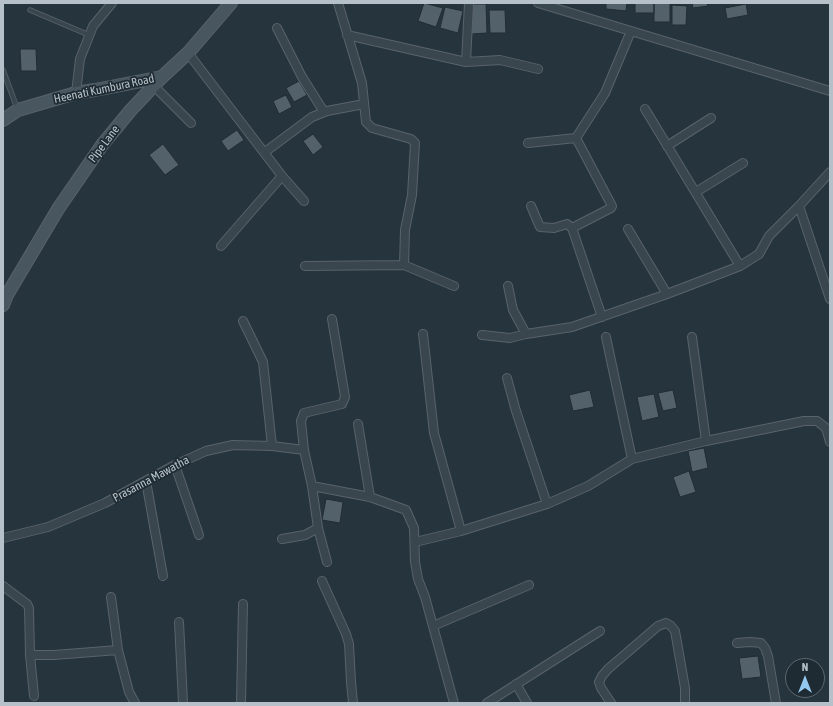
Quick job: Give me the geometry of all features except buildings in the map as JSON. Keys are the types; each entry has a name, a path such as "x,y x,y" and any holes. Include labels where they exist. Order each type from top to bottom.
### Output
{"street":[{"path":"76,92 80,59 93,26 112,3"},
{"name":"Pipe Lane","path":"3,305 58,209 102,145 130,111 162,77 188,53 231,3"},
{"path":"338,3 362,82 366,122 372,128 411,139 415,143 412,195 405,230 404,266"},
{"path":"466,62 469,3"},
{"path":"538,3 830,91"},
{"path":"277,28 302,77 324,112"},
{"path":"576,138 606,92 631,31"},
{"path":"348,36 466,62 500,60 538,68"},
{"path":"188,53 282,176 304,201"},
{"name":"Heenati Kumbura Road","path":"3,120 18,110 76,92 95,90 162,77"},
{"path":"154,86 191,124"},
{"path":"264,152 312,117 324,112 364,104"},
{"path":"645,109 740,266"},
{"path":"667,146 711,118"},
{"path":"528,143 576,138"},
{"path":"572,228 611,208 612,206 576,138"},
{"path":"696,192 743,163"},
{"path":"482,335 510,338 572,326 668,294 740,266 759,254 769,236 830,172"},
{"path":"221,246 282,176"},
{"path":"531,206 540,227 554,228 567,224 572,228 602,317"},
{"path":"799,206 830,299"},
{"path":"628,229 668,294"},
{"path":"305,266 404,266 454,286"},
{"path":"508,286 513,310 526,334"},
{"path":"327,562 318,528 312,486 304,450 301,421 304,413 342,404 345,398 332,320"},
{"path":"243,321 263,362 272,446"},
{"path":"423,334 434,433 460,531"},
{"path":"606,336 632,459"},
{"path":"692,337 706,441"},
{"path":"507,378 516,411 547,504"},
{"path":"415,542 460,531 547,504 588,486 632,459 706,441 804,420 817,422 826,428 830,442"},
{"path":"358,424 370,497"},
{"name":"Prasanna Mawatha","path":"3,538 48,527 105,503 175,465 206,451 234,446 272,446 304,450"},
{"path":"175,465 199,535"},
{"path":"146,481 163,576"},
{"path":"312,486 370,497 406,510 414,528 415,562 418,579 425,597 454,703"},
{"path":"282,539 305,535 318,528"},
{"path":"322,581 349,644 353,703"},
{"path":"433,626 529,585"},
{"path":"3,586 27,604 29,608 30,655 34,696"},
{"path":"111,597 118,650 129,692 136,703"},
{"path":"241,703 243,604"},
{"path":"179,622 183,703"},
{"path":"611,703 601,688 599,682 602,676 608,669 658,626 666,623 675,631 685,688 685,703"},
{"path":"487,703 600,631"},
{"path":"737,643 761,643 765,648 768,656 776,703"},
{"path":"30,655 54,655 118,650"},
{"path":"516,684 527,703"}],"lane":[{"path":"30,10 89,36"},
{"path":"3,70 18,110"}]}
